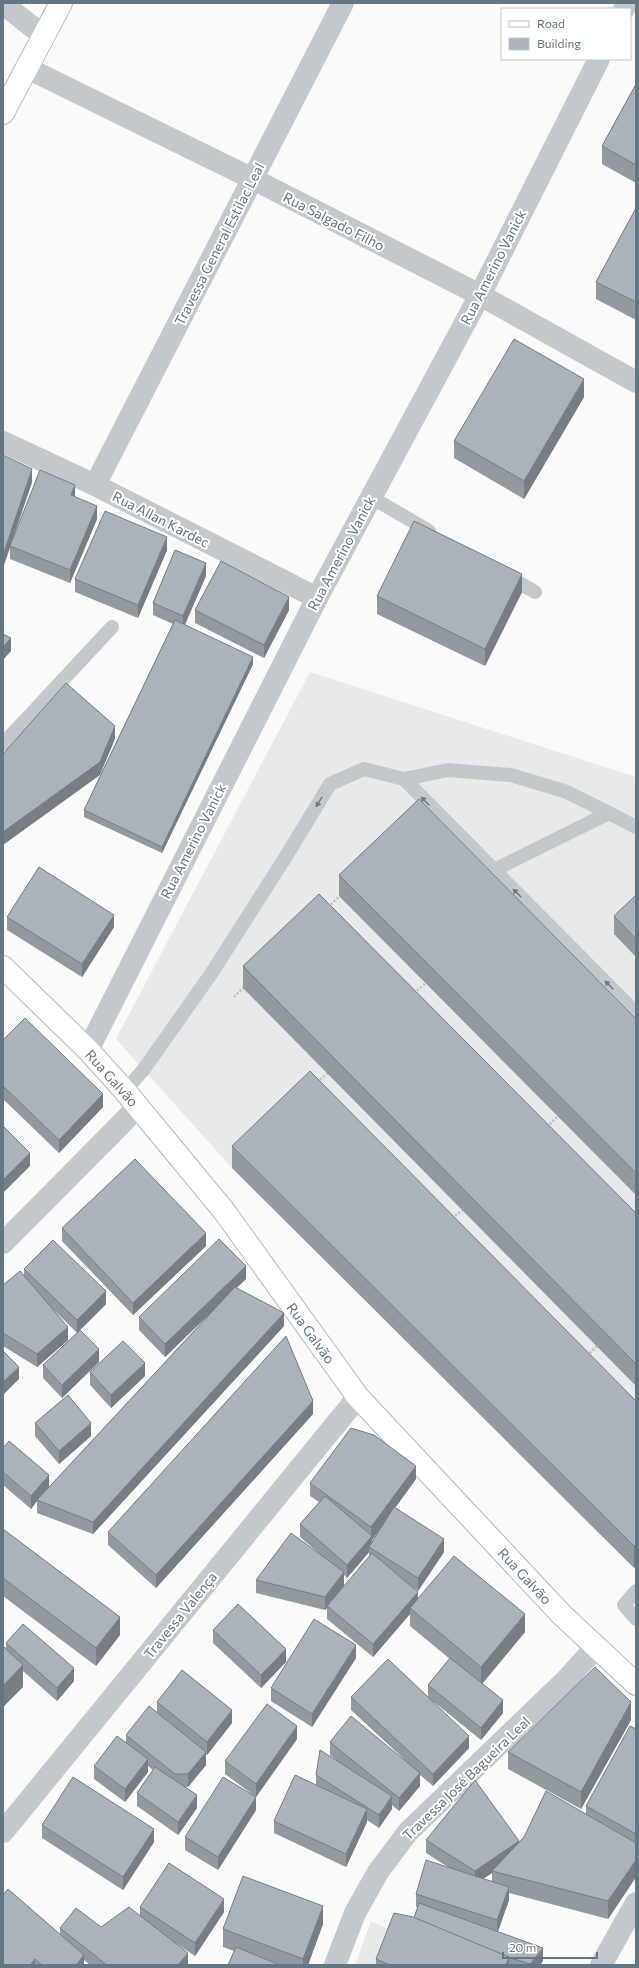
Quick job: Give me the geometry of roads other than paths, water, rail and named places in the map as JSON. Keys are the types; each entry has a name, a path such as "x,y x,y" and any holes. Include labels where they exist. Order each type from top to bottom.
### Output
{"street":[{"path":"3,113 61,3"},
{"name":"Travessa General Estilac Leal","path":"95,485 343,3"},
{"path":"3,4 44,36"},
{"name":"Rua Amerino Vanick","path":"88,1050 317,598 480,295 598,60"},
{"name":"Rua Salgado Filho","path":"27,68 253,179 480,295 636,382"},
{"name":"Rua Allan Kardec","path":"3,442 95,485 317,598"},
{"name":"Rua Galvão","path":"3,967 88,1050 132,1099 224,1211 358,1397 562,1616 636,1684"},
{"path":"3,1243 132,1099"},
{"name":"Travessa Valença","path":"3,1832 358,1397"},
{"name":"Travessa José Bagueira Leal","path":"335,1965 355,1913 378,1872 408,1832 567,1679 596,1647"},
{"path":"601,1965 636,1903"}],"lane":[{"path":"371,497 440,537"},
{"path":"494,568 535,592"},
{"path":"3,744 112,627"},
{"path":"132,1099 144,1069 211,974 286,858 330,784 364,768 404,780 636,1013"},
{"path":"404,780 448,770 511,775 567,792 636,827"},
{"path":"494,870 609,813"},
{"path":"636,1591 624,1606 636,1619"}]}
